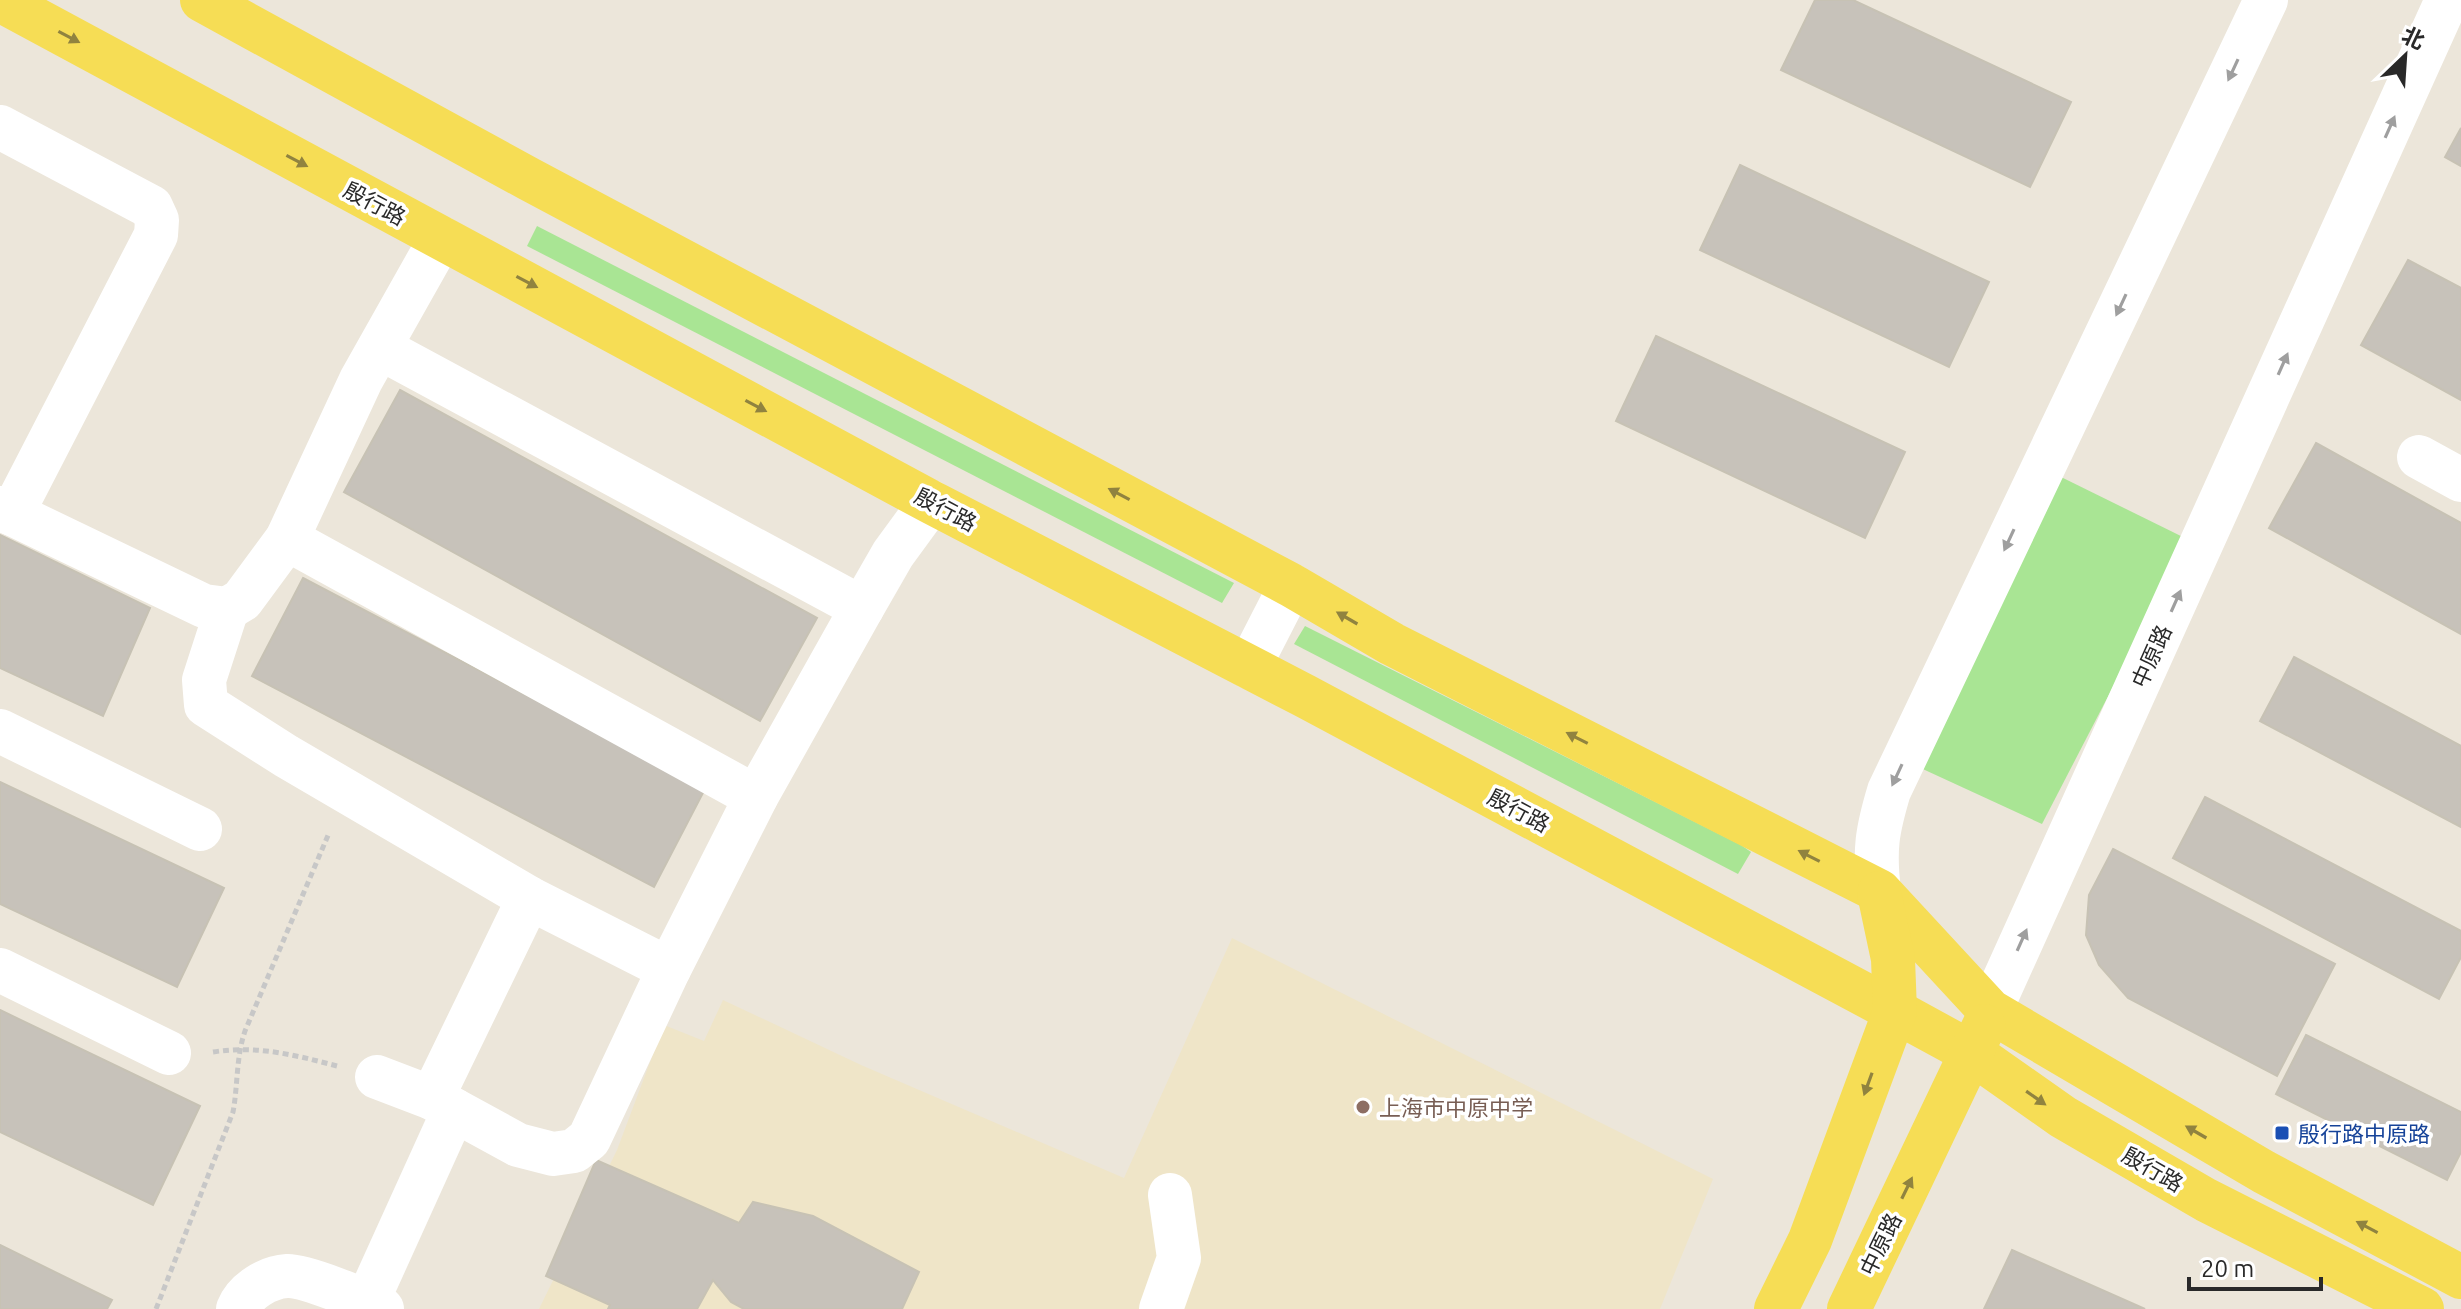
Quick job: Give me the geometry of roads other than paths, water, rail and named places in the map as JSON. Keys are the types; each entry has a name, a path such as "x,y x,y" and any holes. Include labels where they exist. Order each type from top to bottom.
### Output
{"main road":[{"name":"殷行路","path":"0,0 931,502 1249,667 1895,1011 1972,1053 2063,1117 2206,1200 2422,1309"},
{"path":"202,0 543,186 1291,585 1392,644 1879,891 1990,1011 2264,1172 2461,1277"},
{"path":"1776,1309 1810,1240 1895,1011 1893,959 1879,891"},
{"name":"殷行路","path":"1895,1011 1990,1011"},
{"name":"中原路","path":"1849,1309 1990,1011"}],"street":[{"path":"1879,891 1875,854 1878,827 1889,791 2266,0"},
{"name":"中原路","path":"1990,1011 2447,0"},
{"path":"0,127 151,207 157,220 156,235 6,511 204,606 227,609 242,600 287,539 361,380 441,238"},
{"path":"380,348 862,608"},
{"path":"2419,457 2461,480"},
{"path":"377,1077 443,1104 518,1145 553,1154 574,1151 589,1139 669,969 756,797 893,554 931,502"},
{"path":"287,539 756,797"},
{"path":"1249,667 1291,585"},
{"path":"227,609 204,680 206,705 529,898 669,969"},
{"path":"0,731 200,829"},
{"path":"238,1309 241,1302 266,1280 290,1275 374,1305 443,1104 529,898"},
{"path":"0,970 169,1053"},
{"path":"1161,1309 1179,1258 1170,1195"}],"place":[{"name":"上海市中原中学","path":"1363,1107"},
{"name":"殷行路中原路","path":"2282,1133"}]}
